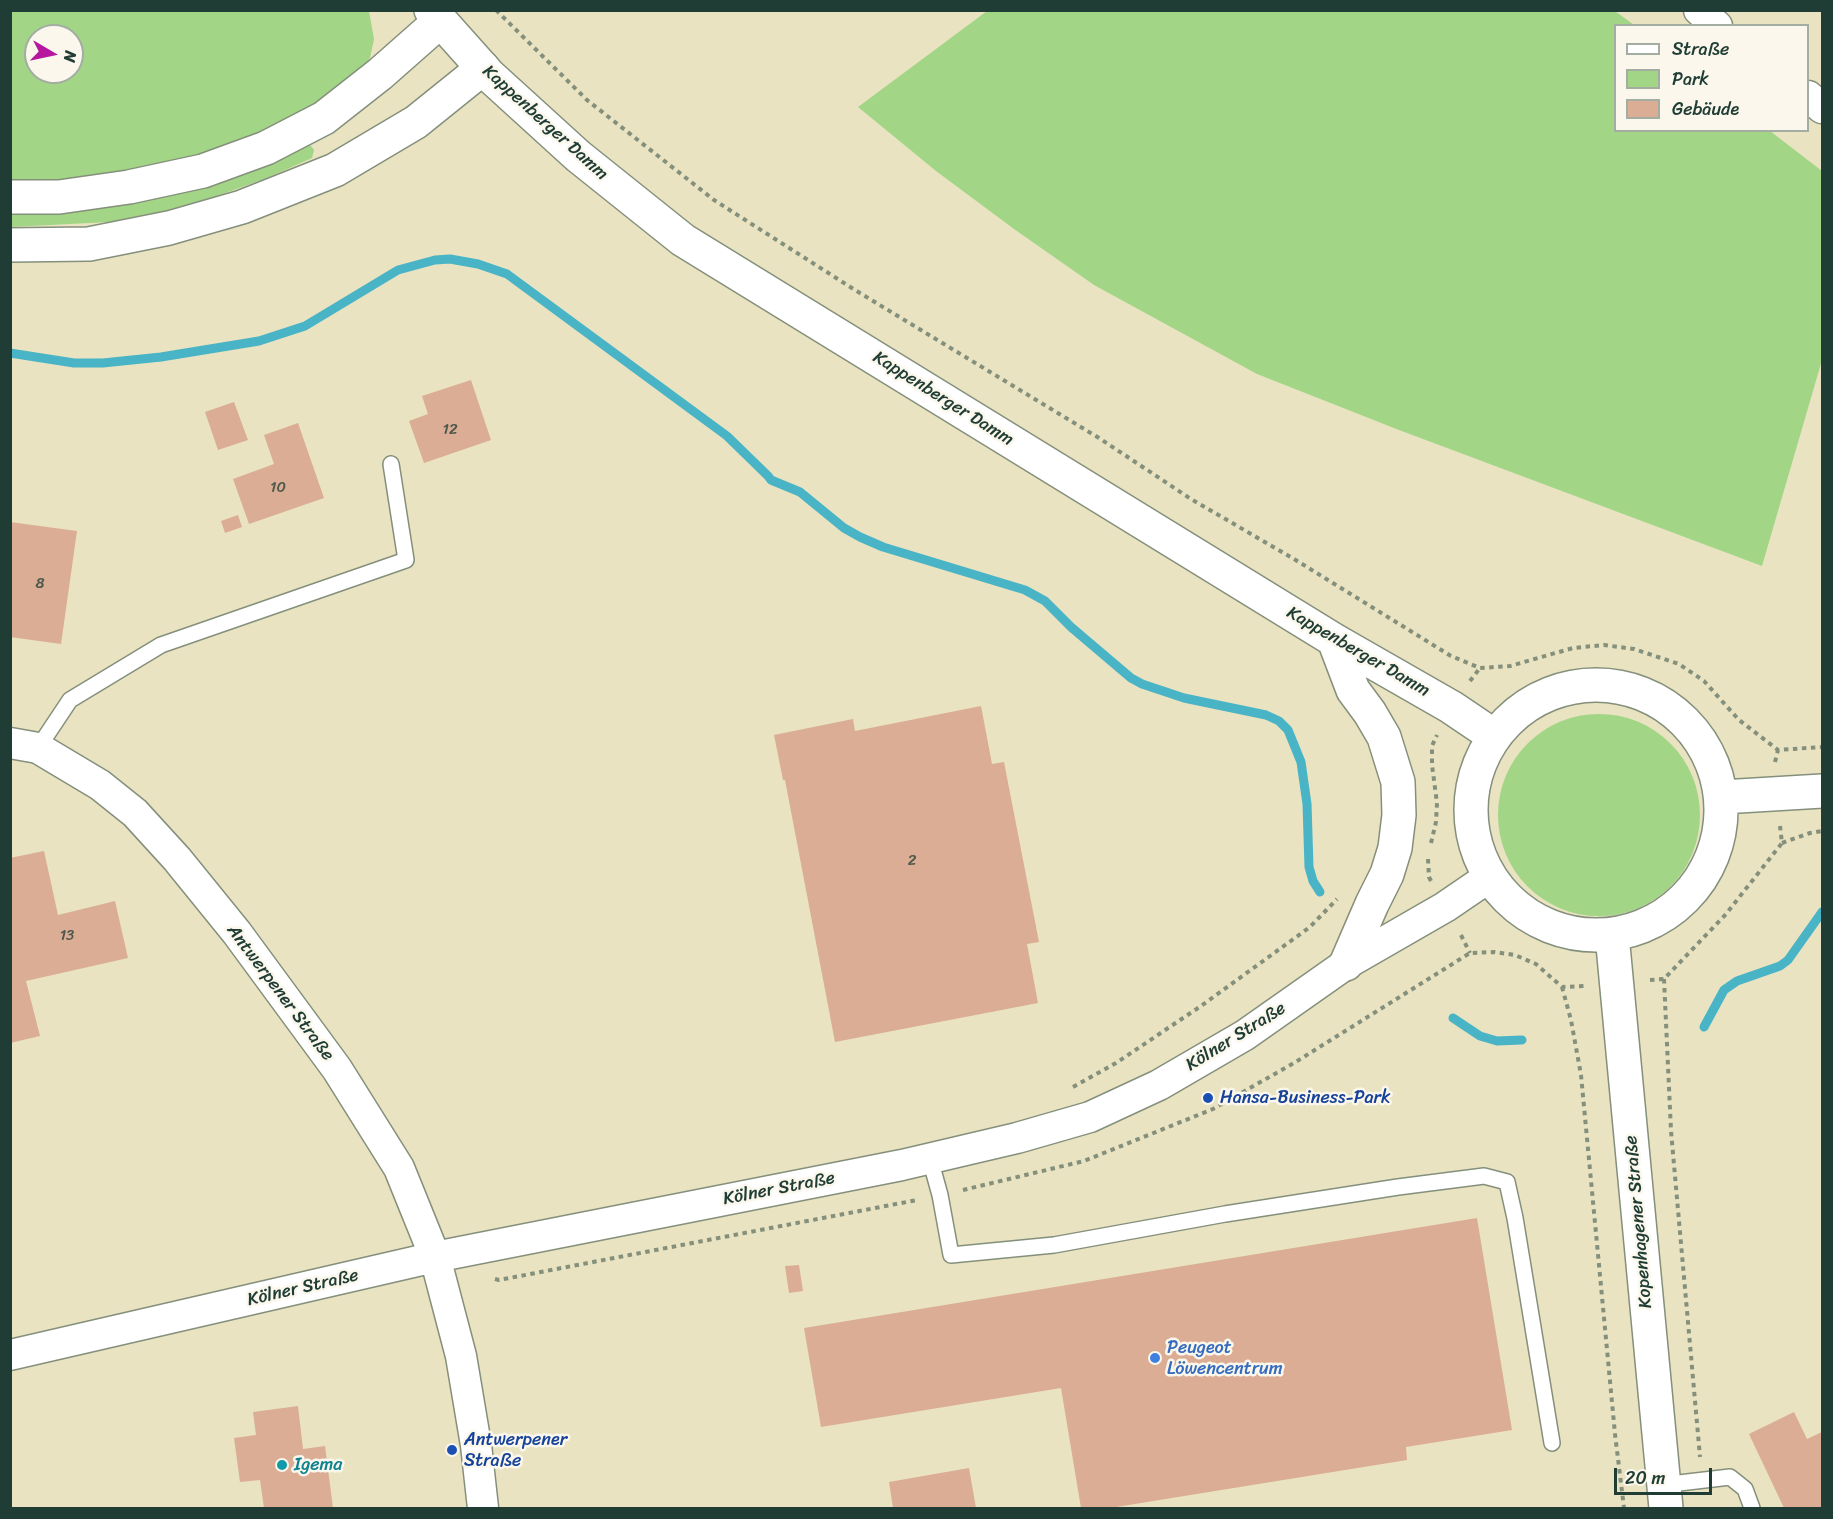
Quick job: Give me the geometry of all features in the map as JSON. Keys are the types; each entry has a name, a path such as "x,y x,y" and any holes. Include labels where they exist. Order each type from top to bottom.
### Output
{"main road":[{"name":"Kappenberger Damm","path":"435,16 483,68 578,156 683,240 1334,640 1451,707 1494,736"},
{"path":"10,196 59,197 129,187 203,171 266,148 324,118 380,74 435,16"},
{"path":"10,245 89,244 169,228 252,203 335,170 416,122 483,68"},
{"path":"1334,640 1353,690 1384,737 1398,782 1399,804 1395,848 1387,874 1346,964"},
{"path":"1608,684 1649,695 1684,720 1710,755 1722,797 1719,836 1706,872 1681,902 1649,924 1612,935 1577,934 1542,924 1512,904 1490,877 1475,843 1471,806 1478,769 1494,736 1525,706 1564,688 1608,684"},
{"path":"1722,797 1822,791"},
{"name":"Kopenhagener Straße","path":"1612,935 1664,1497"}],"street":[{"path":"1699,10 1716,24"},
{"path":"1809,97 1822,108"},
{"name":"Antwerpener Straße","path":"24,745 100,785 135,813 177,860 237,933 336,1069 399,1168 435,1257 461,1356 476,1445 483,1509"},
{"name":"Kölner Straße","path":"10,1355 435,1257 930,1159 1090,1117 1159,1085 1245,1035 1346,964 1445,907 1490,877"}],"lane":[{"name":"Antwerpener Straße","path":"24,745 70,700 161,645 406,560 391,464"},
{"path":"930,1159 940,1196 951,1255 1054,1245 1225,1214 1398,1187 1484,1176 1507,1182 1552,1443"},
{"path":"1664,1497 1703,1479 1730,1477 1745,1489 1752,1509"}],"path":[{"path":"495,10 587,100 714,200 855,290 1099,438 1191,499 1294,559 1451,656 1480,668 1510,666 1573,648 1604,645 1634,649 1679,664 1704,681 1739,720 1778,750 1822,747"},
{"path":"1778,750 1774,765 1782,843"},
{"path":"1399,804 1437,803 1431,846"},
{"path":"1562,987 1664,979 1726,914 1782,843 1822,831"},
{"path":"1429,854 1429,877 1445,907"},
{"path":"1066,1091 1116,1063 1210,999 1310,927 1339,896"},
{"path":"1470,952 1515,955 1536,964 1562,987 1571,1020 1581,1075 1624,1509"},
{"path":"1664,979 1671,1131 1703,1479"}],"green space":[{"path":"11,11 369,11 374,39 370,58 352,81 316,109 231,149 133,176 11,187"},
{"path":"987,11 1615,11 1633,24 1614,24 1614,132 1771,132 1822,171 1822,360 1762,566 1399,430 1257,374 1094,285 936,171 858,107"},
{"path":"305,143 314,150 312,158 267,178 217,196 164,211 109,222 11,227 10,210"},
{"path":"1589,714 1609,714 1628,718 1647,726 1677,751 1688,767 1696,786 1700,815 1696,844 1688,863 1663,893 1647,904 1628,912 1609,916 1589,916 1570,912 1551,904 1521,879 1510,863 1502,844 1498,825 1498,805 1502,786 1510,767 1535,737 1551,726 1570,718"}],"building":[{"path":"471,380 491,440 424,463 409,421 428,414 422,396"},
{"path":"234,402 248,440 218,450 205,412"},
{"path":"298,423 324,498 249,524 233,479 274,464 264,435"},
{"path":"238,515 242,527 225,533 221,521"},
{"path":"10,522 77,531 61,644 10,637"},
{"path":"981,706 992,764 1004,762 1039,942 1027,944 1038,1003 835,1042 785,780 783,780 774,735 853,719 855,731"},
{"path":"44,851 58,915 115,901 128,958 26,981 40,1036 10,1043 10,858"},
{"name":"Peugeot Löwencentrum","path":"1477,1218 1512,1430 1406,1447 1407,1460 1110,1508 1081,1508 1061,1388 821,1427 804,1328"},
{"path":"799,1265 803,1291 789,1293 785,1266"},
{"name":"Igema","path":"298,1406 303,1449 325,1446 333,1508 264,1508 260,1480 240,1482 234,1438 256,1435 253,1412"},
{"path":"1794,1412 1807,1439 1822,1432 1822,1508 1784,1508 1749,1434"},
{"path":"969,1468 976,1508 893,1508 889,1482"}],"waterway":[{"path":"10,353 74,363 103,363 161,357 259,341 305,326 398,270 435,260 450,259 478,264 507,274 727,436 771,480 800,492 844,528 883,547 1025,590 1045,601 1071,627 1131,678 1142,684 1184,698 1266,715 1279,721 1288,730 1301,762 1307,804 1309,867 1313,881 1320,892"},
{"path":"1704,1027 1724,990 1737,981 1780,966 1788,960 1822,912"},
{"path":"1453,1018 1480,1036 1497,1041 1522,1040"}],"place":[{"name":"Hansa-Business-Park","path":"1208,1098"},
{"name":"Peugeot Löwencentrum","path":"1155,1358"},
{"name":"Antwerpener Straße","path":"452,1450"},
{"name":"Igema","path":"282,1465"}]}
